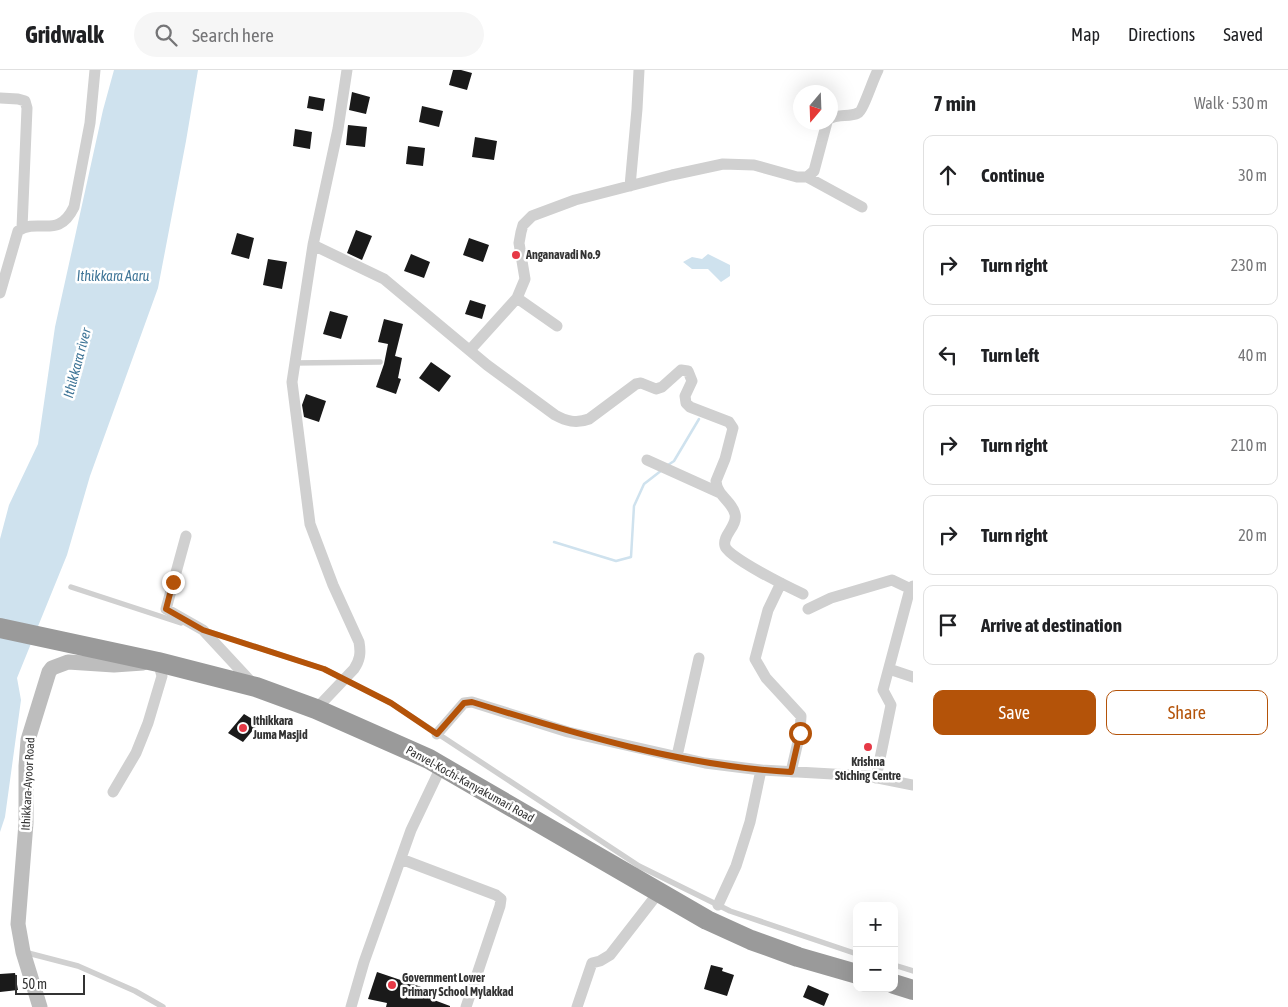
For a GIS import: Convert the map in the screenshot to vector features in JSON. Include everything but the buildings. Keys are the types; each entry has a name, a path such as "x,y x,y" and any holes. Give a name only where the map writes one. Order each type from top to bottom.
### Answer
{"highway":[{"name":"Panvel-Kochi-Kanyakumari Road","path":"0,628 158,662 256,687 316,709 402,746 441,767 706,920 751,940 798,957 853,973"},
{"path":"898,985 913,990"}],"main road":[{"name":"Ithikkara-Ayoor Road","path":"40,1007 23,952 18,924 26,823 28,740 49,672 52,668 68,662 114,666 158,662"}],"street":[{"path":"22,228 56,226 67,219 74,207 90,123 95,70"},
{"path":"316,709 358,663 360,647 310,524 292,390 294,363 313,245 338,129 347,70"},
{"path":"630,186 637,109 638,70"},
{"path":"838,116 860,112 871,82 878,70"},
{"path":"0,98 22,99 27,108 22,228 17,234 0,293"},
{"path":"807,177 814,171 825,130"},
{"path":"470,350 517,298 525,279 519,244 523,225 532,216 575,200 706,168 738,163 754,165 796,178 807,177 862,207"},
{"path":"313,245 384,279 470,350 554,415 571,422 589,419 636,384 640,383 656,389 662,387 682,370 688,371 692,381 685,396 686,403 690,407 729,422 733,428 725,459 716,481 720,493 733,508 735,515 732,528 724,545 726,549 730,554 803,594"},
{"path":"517,298 556,326"},
{"path":"648,460 720,493"},
{"path":"186,536 166,609 203,630 256,687"},
{"path":"808,608 832,598 892,580 912,589 884,690 890,705 876,778"},
{"path":"780,583 768,610 755,659 766,678 801,716 800,733 791,772"},
{"path":"677,756 699,658"},
{"path":"113,792 136,753 148,723 162,676 158,662"},
{"path":"889,669 913,676"},
{"path":"437,734 464,703 472,702 568,732 706,763 761,770 876,778 913,785"},
{"path":"350,1007 411,830 441,767"},
{"path":"718,905 736,866 750,822 761,770"},
{"path":"401,859 496,895 501,899 466,1007"},
{"path":"577,1007 592,963 610,955 659,892"}],"lane":[{"path":"294,363 380,362"},
{"path":"71,587 324,669 391,703 639,866 730,911 853,953"},
{"path":"23,952 78,966 135,991 163,1007"},
{"path":"898,966 913,971"}],"water":[{"name":"Ithikkara Aaru","path":"114,70 198,70 158,288 90,476 67,555 17,678 21,700 5,817 0,832 0,539 9,505 38,444 55,327 103,110"},
{"path":"708,254 730,265 730,276 721,282 708,269 692,269 683,262 692,257 702,259"}],"waterway":[{"path":"668,465 674,461 699,419"},
{"path":"554,542 616,561 631,557 634,506 644,484 662,470"}],"place":[{"name":"Anganavadi No.9","path":"516,255"},
{"name":"Ithikkara Juma Masjid","path":"243,728"},
{"name":"Krishna Stiching Centre","path":"868,747"},
{"name":"Government Lower Primary School Mylakkad","path":"392,985"}],"route":[{"path":"173,582 166,609 185,618 203,630 324,669 391,703 437,734 464,703 472,702 568,732 706,763 791,772 800,733"}],"water label":[{"name":"Ithikkara river","path":"77,363"}]}
